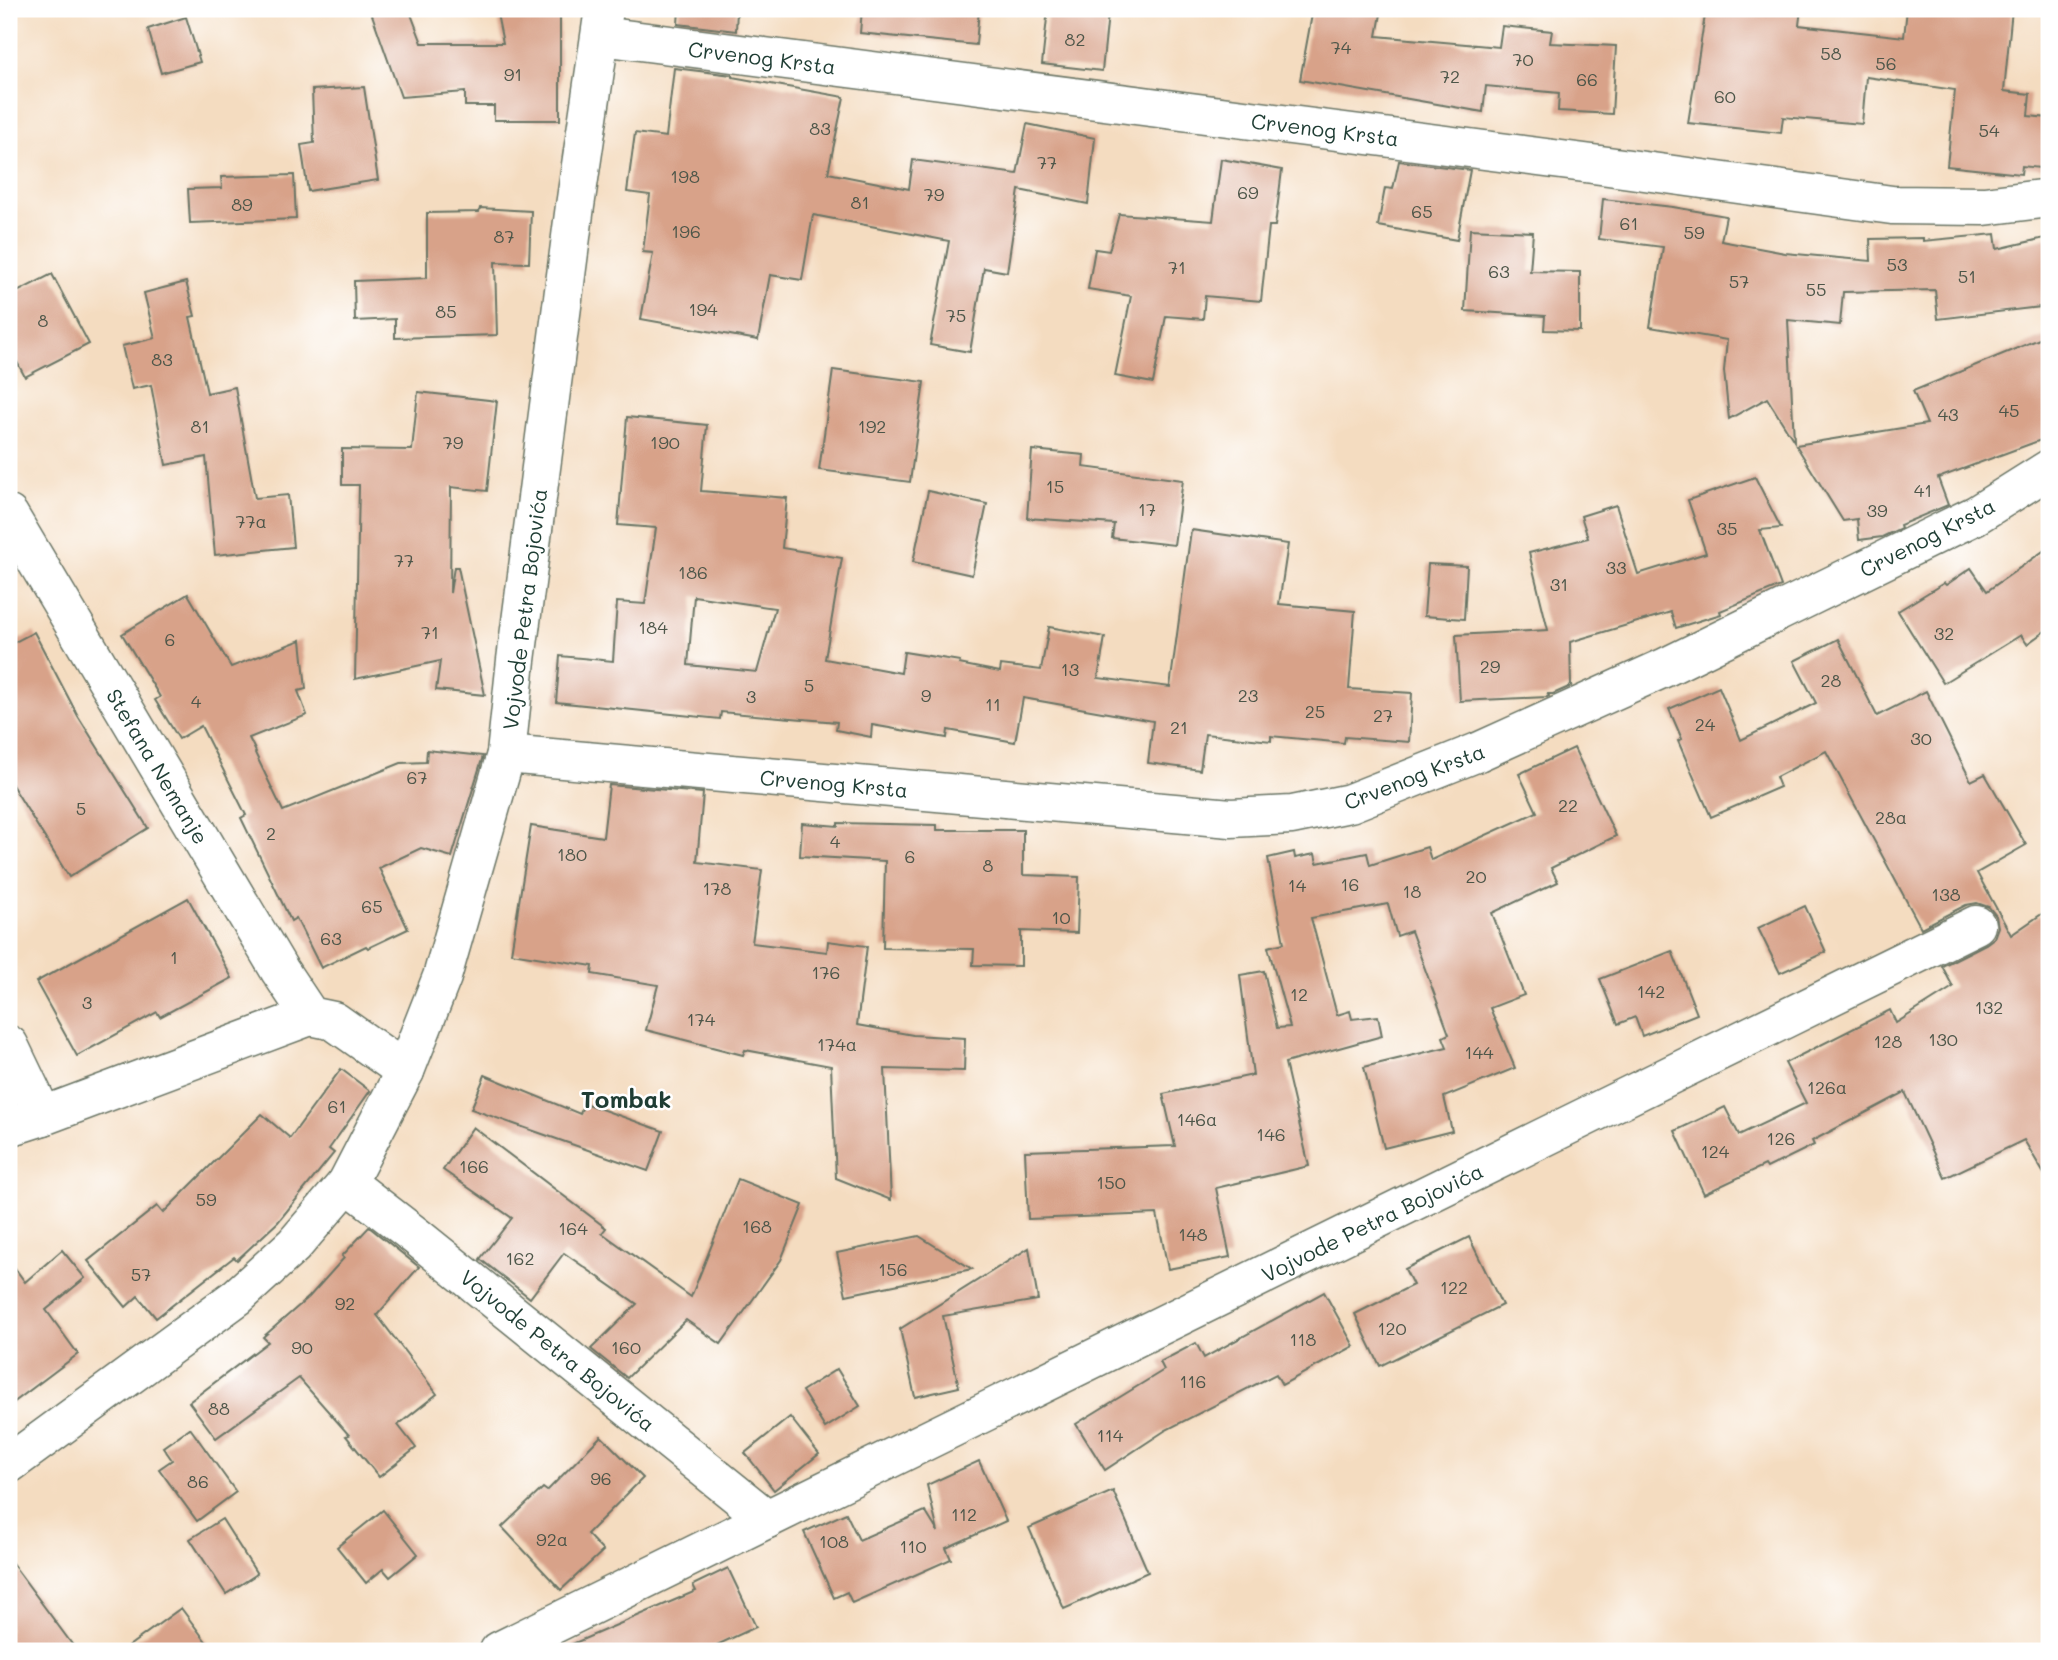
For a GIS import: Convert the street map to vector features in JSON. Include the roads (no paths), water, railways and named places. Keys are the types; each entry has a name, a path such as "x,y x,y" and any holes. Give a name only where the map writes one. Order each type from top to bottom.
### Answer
{"street":[{"name":"Crvenog Krsta","path":"602,23 1892,205 1984,206 2049,198"},
{"name":"Vojvode Petra Bojovića","path":"9,1464 237,1297 294,1245 347,1183 405,1071 442,977 506,754 575,206 602,23"},
{"name":"Crvenog Krsta","path":"506,754 1231,818 1292,815 1350,803 1478,752 1654,673 1976,515 2049,469"},
{"name":"Stefana Nemanje","path":"9,515 279,971 310,1016"},
{"name":"Vojvode Petra Bojovića","path":"499,1651 1976,925"},
{"path":"9,1045 26,1121 310,1016 334,1021 405,1071"},
{"name":"Vojvode Petra Bojovića","path":"347,1183 767,1519"}],"district":[{"name":"Tombak","path":"626,1098"}]}
